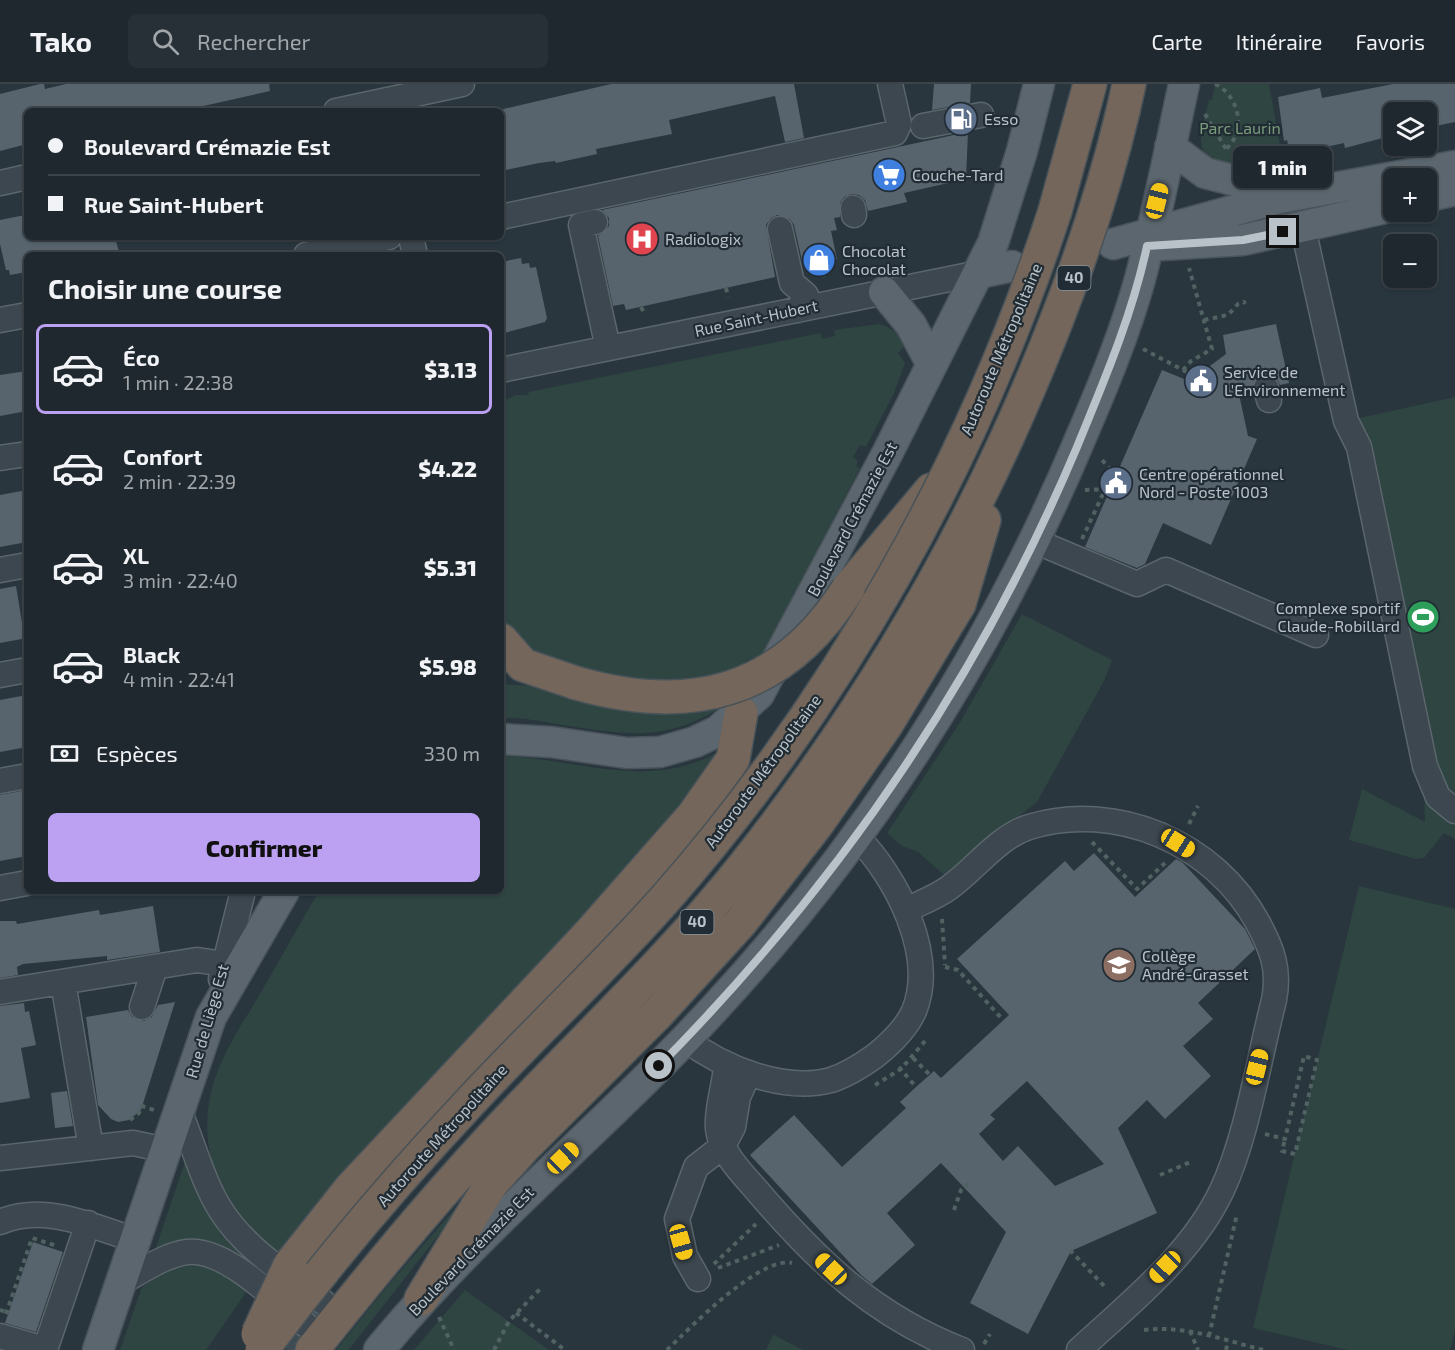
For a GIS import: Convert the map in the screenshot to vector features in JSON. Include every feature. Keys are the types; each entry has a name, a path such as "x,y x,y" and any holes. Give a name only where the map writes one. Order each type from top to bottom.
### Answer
{"highway":[{"name":"Autoroute Métropolitaine","path":"262,1350 390,1190 470,1102 658,906 750,793 813,705 912,541 950,468 993,372 1040,256 1090,84"},
{"name":"40","path":"309,1337 530,1096 652,972 744,866 837,738 897,648 964,529 1007,438 1080,262 1130,84"},
{"path":"430,1307 491,1184 532,1138 658,1013 782,872 849,780 917,678 959,604 1007,438"},
{"path":"504,647 512,667 601,690 644,698 688,697 737,686 757,677 794,654 822,626 848,589 950,468"},
{"path":"251,1350 290,1265 358,1180 608,914 693,816 733,759 741,713"}],"main road":[{"name":"Boulevard Crémazie Est","path":"504,739 551,742 627,753 660,752 707,737 741,713 759,694 979,273 997,232 1038,84"},
{"name":"Boulevard Crémazie Est","path":"379,1350 430,1307 762,956 961,678 1035,541 1112,360 1140,280 1184,84"},
{"path":"1170,147 1205,174 1260,187 1279,198"},
{"path":"1149,239 1279,198 1455,166"},
{"path":"1437,194 1455,190"},
{"path":"1149,239 1243,240 1383,209"},
{"name":"Rue Saint-Hubert","path":"979,273 1012,266"},
{"path":"884,292 911,325 932,363"},
{"path":"211,1017 282,894"},
{"name":"Rue de Liège Est","path":"166,1150 165,1110 211,1017"},
{"path":"98,1350 166,1150"}],"street":[{"path":"347,108 381,99 462,84"},
{"path":"504,216 895,133 899,124 891,84"},
{"path":"923,126 981,115"},
{"path":"0,183 24,178"},
{"path":"596,222 581,225 608,348"},
{"path":"1303,228 1346,421 1359,447 1425,766 1438,797 1455,811"},
{"path":"780,230 792,283 806,296 798,310"},
{"path":"320,252 375,240"},
{"name":"Rue Saint-Hubert","path":"504,369 979,273"},
{"path":"0,320 24,316"},
{"path":"0,459 24,455"},
{"path":"1035,541 1137,584 1166,570 1316,634"},
{"path":"0,570 24,566"},
{"path":"0,675 24,671"},
{"path":"0,781 24,777"},
{"path":"685,1040 738,1069 786,1081 829,1080 854,1070 893,1039 910,1020 920,983 916,946 906,910 891,880 870,851 858,819"},
{"path":"906,910 948,889 1003,842 1027,828 1068,819 1117,822 1151,830 1174,841 1220,873 1252,912 1274,957 1278,981 1274,1000 1240,1135 1222,1189 1210,1211 1180,1250 1129,1304 1079,1350"},
{"path":"0,888 24,884"},
{"name":"Rue de Liège Est","path":"211,1017 242,894"},
{"path":"0,992 204,959 224,964"},
{"path":"142,1007 155,967"},
{"path":"63,982 91,1148"},
{"path":"738,1069 718,1128 723,1146 738,1169 790,1229 853,1289 907,1326 972,1349"},
{"path":"165,1110 230,1223 248,1243 323,1302"},
{"path":"0,1158 133,1143 166,1150"},
{"path":"708,1271 685,1256 677,1219 696,1167 723,1146"},
{"path":"0,1222 9,1218 68,1216 135,1240"},
{"path":"2,1327 37,1347 47,1344 88,1223"},
{"path":"120,1283 187,1252 207,1254 235,1268 309,1337"}],"path":[{"path":"1215,84 1230,95 1238,120 1238,130 1233,142 1226,149"},
{"path":"1203,112 1232,157"},
{"path":"821,268 824,277"},
{"path":"1182,370 1191,361 1212,349 1189,268"},
{"path":"726,288 728,297"},
{"path":"1204,320 1228,315 1238,304 1244,302 1245,304"},
{"path":"641,307 645,314"},
{"path":"1137,345 1195,377"},
{"path":"1078,548 1115,474 1095,453"},
{"path":"1078,491 1108,489"},
{"path":"1086,836 1137,889 1171,858"},
{"path":"945,967 958,970 1003,1020"},
{"path":"1304,1056 1317,1060 1295,1154 1282,1151 1285,1139 1304,1056"},
{"path":"913,1058 930,1075"},
{"path":"901,1069 916,1087"},
{"path":"130,1122 142,1106 165,1110"},
{"path":"1259,1136 1265,1134 1285,1139"},
{"path":"1160,1175 1193,1161"},
{"path":"954,1210 961,1190 968,1184"},
{"path":"1209,1336 1240,1202"},
{"path":"708,1271 758,1222"},
{"path":"2,1327 32,1238 59,1247"},
{"path":"708,1271 789,1241"},
{"path":"1070,1250 1104,1286"},
{"path":"667,1350 708,1310 759,1271 778,1262 792,1263"},
{"path":"495,1350 516,1313 541,1288"},
{"path":"430,1307 454,1350"},
{"path":"0,1310 6,1312"},
{"path":"516,1313 565,1350"},
{"path":"1144,1330 1163,1328 1190,1331 1263,1350"},
{"path":"1190,1331 1198,1350"},
{"path":"972,1349 990,1334"},
{"path":"1226,1350 1228,1341"}],"green space":[{"name":"Parc Laurin","path":"1215,84 1269,84 1285,172 1235,167 1211,158 1204,151 1201,132"},
{"path":"879,324 892,329 905,346 898,353 905,363 894,393 866,447 860,445 853,457 858,461 856,466 860,468 761,659 755,663 752,659 745,661 747,667 695,683 616,682 537,652 517,639 504,625 504,401 516,395 529,395 528,392 821,333 822,339 835,336 834,330"},
{"name":"Complexe sportif Claude-Robillard","path":"1455,397 1455,839 1444,833 1424,858 1416,859 1349,840 1362,789 1425,822 1424,786 1346,421"},
{"path":"1022,614 1112,660 1104,681 1037,802 944,875 918,852 902,846 887,833 959,724"},
{"path":"504,684 531,686 589,700 733,699 689,724 648,733 605,731 504,718"},
{"path":"717,753 704,783 621,879 404,1107 322,1198 278,1253 256,1235 238,1214 224,1191 214,1167 208,1142 208,1115 212,1088 230,1044 317,894 504,894 504,756 610,770 663,770 690,764"},
{"path":"1359,886 1455,909 1455,1330 1450,1350 1348,1350 1253,1328"},
{"path":"499,1158 351,1347 348,1350 336,1350 390,1283"},
{"path":"185,1162 190,1162 264,1270 261,1274 232,1253 211,1245 188,1246 154,1253"},
{"path":"194,1263 222,1271 247,1291 206,1350 120,1350 142,1287 173,1267"},
{"path":"465,1290 549,1350 414,1350"},
{"path":"774,1335 803,1350 766,1350"}],"building":[{"path":"40,84 44,84 45,89 66,84 269,84 270,91 194,108 24,108 24,145 0,151 0,94"},
{"path":"611,84 794,84 804,138 785,142 775,96 669,120 672,134 596,149 597,154 556,163 555,161 539,163 504,170 504,109"},
{"path":"934,84 971,84 970,103 932,110"},
{"path":"1393,84 1455,84 1455,122 1437,126 1437,102 1383,102 1383,138 1345,148 1344,143 1290,155 1287,140 1284,141 1278,97 1320,88 1322,98"},
{"path":"968,132 966,179 904,193 907,202 868,211 865,200 859,195 852,194 844,197 840,203 840,217 834,218 837,230 831,231 837,259 830,266 812,270 811,263 803,265 794,225 790,219 777,215 771,218 766,225 775,277 626,310 624,304 613,306 598,236 609,226 609,218 602,210"},
{"path":"24,215 24,240 116,240 119,252 24,252 24,273 10,275 9,270 6,270 0,244 0,220"},
{"path":"521,258 522,264 529,263 530,268 536,267 547,318 545,322 504,333 504,261"},
{"path":"1276,324 1289,383 1280,385 1276,378 1263,374 1256,378 1252,391 1239,394 1248,436 1257,439 1211,545 1163,523 1145,564 1137,568 1085,547 1108,494 1110,481 1118,471 1162,370 1189,381 1201,370 1202,372 1226,354 1223,335"},
{"path":"24,371 24,412 0,416 0,375"},
{"path":"24,491 24,543 0,547 0,495"},
{"path":"16,586 24,635 22,639 0,643 0,589"},
{"path":"24,696 24,748 0,752 0,700"},
{"path":"24,791 24,857 0,861 0,795"},
{"path":"1094,853 1135,897 1176,859 1182,862 1245,929 1255,949 1198,1003 1213,1019 1183,1046 1211,1076 1165,1119 1147,1100 1118,1128 1157,1213 1071,1251 1028,1334 970,1303 1006,1232 941,1163 887,1213 915,1245 872,1284 861,1275 750,1155 794,1115 842,1167 906,1108 900,1102 916,1087 934,1071 941,1078 1009,1015 957,959 1065,861 1074,871","holes":["1027,1081 1104,1164 1055,1186 1018,1146 1003,1161 979,1134 995,1119 990,1115"]},
{"path":"153,906 160,952 107,960 107,956 23,964 17,967 18,975 0,978 0,921 16,921 17,924 99,910 100,915"},
{"path":"175,1002 141,1110 129,1120 118,1122 111,1119 98,1105 86,1017 128,1010 132,1017 144,1021 152,1017 158,1005"},
{"path":"24,1003 25,1012 29,1011 36,1045 21,1048 30,1098 0,1103 0,1006"},
{"path":"67,1091 73,1126 55,1128 51,1093"},
{"path":"33,1242 63,1252 36,1332 5,1323"}],"tunnel":[{"path":"287,1350 323,1302"}],"place":[{"name":"Esso","path":"961,119"},
{"name":"Couche-Tard","path":"889,175"},
{"name":"Radiologix","path":"642,239"},
{"name":"Chocolat Chocolat","path":"819,260"},
{"name":"Service de L'Environnement","path":"1201,381"},
{"name":"Centre opérationnel Nord - Poste 1003","path":"1116,483"},
{"name":"Complexe sportif Claude-Robillard","path":"1423,617"},
{"name":"Collège André-Grasset","path":"1119,965"}],"route":[{"path":"659,1066 762,956 840,860 897,780 961,678 991,627 1056,495 1116,351 1140,280 1147,246 1243,240 1283,232"}]}
